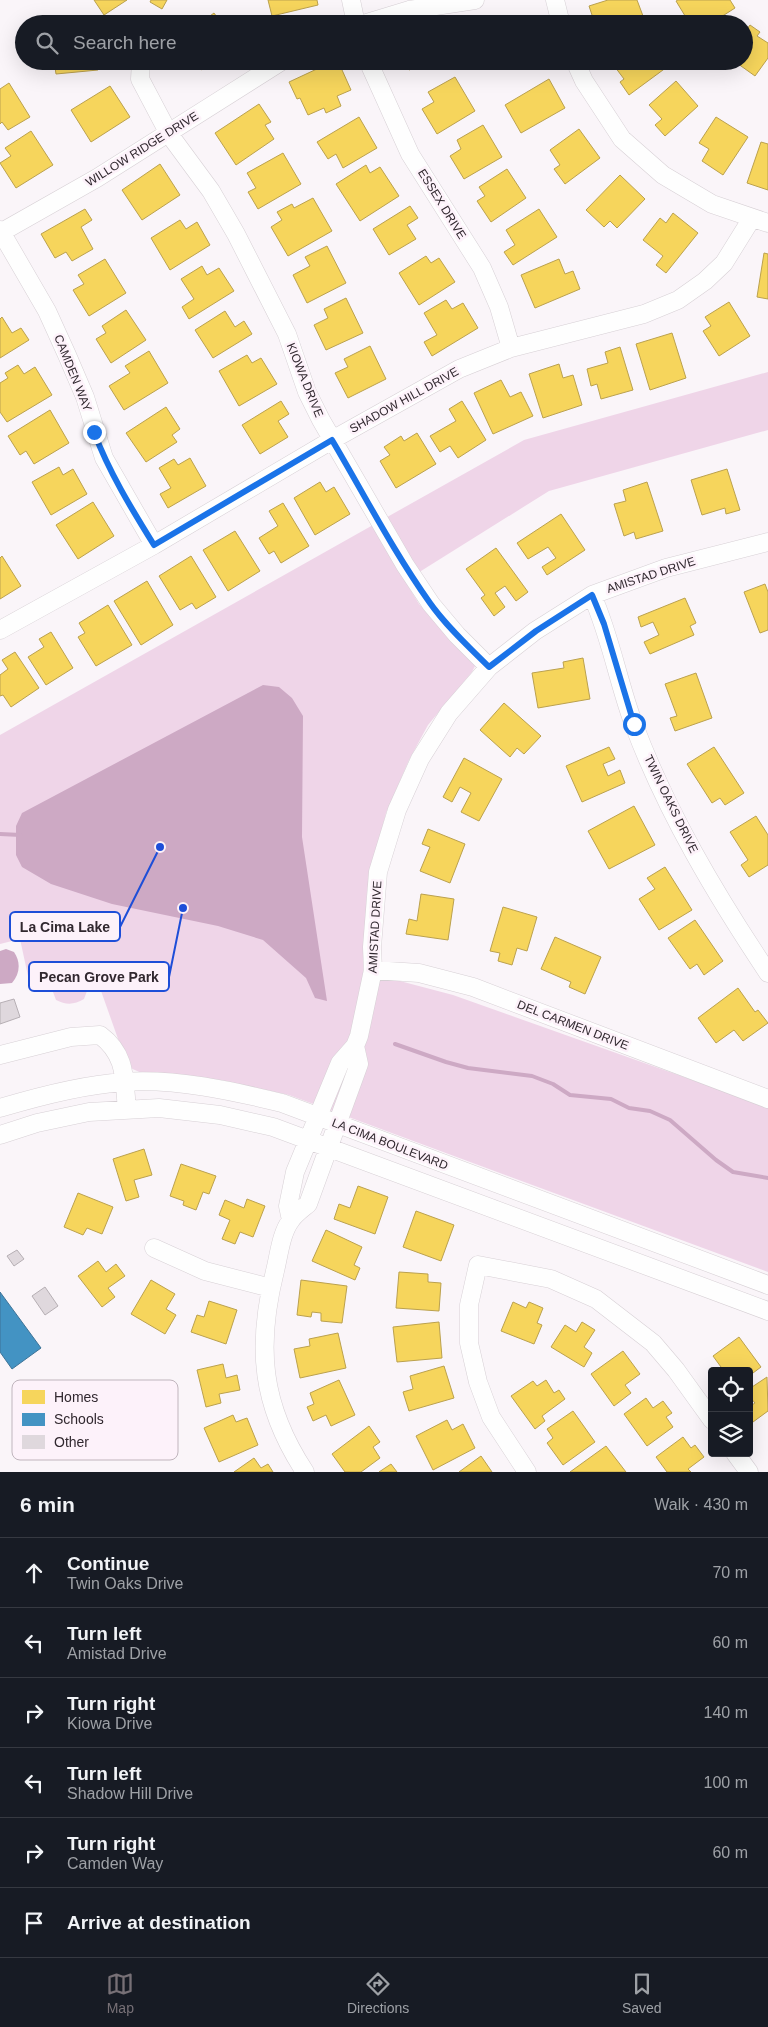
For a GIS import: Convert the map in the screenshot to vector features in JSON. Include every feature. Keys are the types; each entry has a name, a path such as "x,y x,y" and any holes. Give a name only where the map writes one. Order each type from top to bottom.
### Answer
{"street":[{"path":"351,0 354,15"},
{"path":"393,15 409,10 475,0"},
{"path":"555,0 559,15"},
{"name":"KIOWA DRIVE","path":"140,70 140,79 169,134 211,191 236,234 287,334 307,392 332,440 405,565 431,604 457,635 489,667"},
{"name":"WILLOW RIDGE DRIVE","path":"0,232 169,134 268,70"},
{"name":"ESSEX DRIVE","path":"372,70 410,154 482,268 499,307 511,348"},
{"path":"579,70 584,82 622,139 663,175 712,204 760,220"},
{"name":"SHADOW HILL DRIVE","path":"0,630 154,545 332,440 459,369 511,348 644,314 678,300 705,281 724,263 760,220"},
{"name":"CAMDEN WAY","path":"0,232 47,311 85,397 104,458 154,545"},
{"name":"AMISTAD DRIVE","path":"291,1220 288,1206 293,1181 340,1063 355,1046 371,986 378,872 396,810 420,759 449,713 489,667 536,631 592,595 666,568 768,542"},
{"name":"TWIN OAKS DRIVE","path":"592,595 604,624 634,724 653,771 686,838 745,939 768,973"},
{"name":"DEL CARMEN DRIVE","path":"373,970 418,973 472,987 768,1100"},
{"path":"0,1055 71,1037 100,1035 110,1043 120,1057 127,1110"},
{"name":"AMISTAD DRIVE","path":"305,1472 288,1447 275,1413 264,1368 264,1340 271,1288 283,1240 291,1220 308,1204 359,1064 355,1046"},
{"name":"LA CIMA BOULEVARD","path":"0,1108 33,1098 124,1082 176,1084 232,1091 282,1103 318,1116 768,1285"},
{"name":"LA CIMA BOULEVARD","path":"1,1133 90,1112 159,1108 220,1114 272,1127 768,1311"},
{"path":"154,1248 205,1272 271,1288"},
{"path":"527,1472 491,1417 478,1382 469,1343 469,1305 478,1265 551,1279 596,1299 653,1343 676,1370 708,1414"},
{"path":"738,1457 749,1472"}],"shaded area":[{"path":"768,372 768,430 549,491 405,581 419,604 476,664 472,672 428,725 409,760 386,813 367,890 363,977 396,980 453,995 768,1107 768,1272 289,1095 221,1080 144,1074 128,1067 95,974 28,976 20,939 0,944 0,735 524,440"},
{"path":"263,685 279,687 292,698 303,716 302,837 327,1001 315,998 306,978 263,940 218,926 112,904 51,884 22,867 16,855 16,826 22,813"},
{"path":"6,949 14,952 19,964 18,972 12,983 0,984 0,951"},
{"path":"64,981 68,985 76,982 84,985 87,991 84,999 70,1004 56,1000 53,992 56,983"}],"building: Homes":[{"path":"94,0 127,0 104,15"},
{"path":"151,0 167,0 162,9 150,2"},
{"path":"268,0 317,0 318,5 272,15"},
{"path":"608,0 637,0 643,15 592,15 589,6"},
{"path":"730,0 735,8 724,15 685,15 676,1"},
{"path":"753,27 760,32 757,36 768,43 768,58 755,76 747,70 753,70"},
{"path":"55,70 98,70 56,74"},
{"path":"315,70 342,70 351,90 337,96 341,106 326,113 324,108 308,115 300,98 297,99 289,82"},
{"path":"617,70 663,70 629,95 620,82 624,79"},
{"path":"455,77 475,111 437,134 422,109 434,102 428,92"},
{"path":"549,79 565,108 521,133 505,105"},
{"path":"676,81 698,106 665,136 655,125 662,119 649,105"},
{"path":"9,83 30,117 8,130 2,122 0,124 0,89"},
{"path":"110,86 130,117 91,142 71,110"},
{"path":"259,104 271,122 265,125 274,139 236,165 215,133"},
{"path":"359,117 377,148 343,168 336,154 328,159 317,142"},
{"path":"716,117 748,137 723,175 702,161 709,149 699,143"},
{"path":"483,125 502,157 464,179 450,156 461,149 457,140"},
{"path":"579,129 600,158 565,184 554,169 560,165 550,150"},
{"path":"31,131 53,165 16,188 0,163 11,156 5,148"},
{"path":"761,142 768,144 768,190 747,183"},
{"path":"283,153 301,184 258,209 248,192 256,188 247,173"},
{"path":"160,164 180,195 142,220 122,190"},
{"path":"366,165 370,173 380,167 399,196 360,221 336,184"},
{"path":"507,169 526,198 491,222 477,201 485,196 479,187"},
{"path":"620,175 645,199 617,228 610,221 604,227 586,210"},
{"path":"313,198 332,231 288,256 271,227 282,220 277,212 292,204 294,208"},
{"path":"410,206 418,218 407,225 416,239 389,255 373,229"},
{"path":"85,209 92,220 81,227 93,249 72,261 66,252 55,258 41,234"},
{"path":"539,209 557,237 513,265 504,252 515,245 506,230"},
{"path":"673,213 698,233 666,273 656,265 663,256 643,240 660,218 666,223"},
{"path":"180,220 186,229 197,222 210,245 170,270 151,238"},
{"path":"327,246 346,283 307,303 293,275 310,266 305,257"},
{"path":"764,253 768,254 768,299 757,297"},
{"path":"426,256 431,263 439,258 455,282 419,305 399,273"},
{"path":"105,259 126,293 89,316 73,290 84,284 78,275"},
{"path":"559,259 565,274 573,271 580,289 535,308 521,275"},
{"path":"202,266 207,275 219,268 234,291 189,319 182,307 194,299 181,279"},
{"path":"346,298 363,333 326,350 314,325 328,318 324,309"},
{"path":"446,300 452,309 463,303 478,328 432,356 424,342 437,335 424,313"},
{"path":"729,302 750,336 719,356 703,331 711,326 705,317"},
{"path":"126,310 146,340 111,363 96,339 106,333 102,326"},
{"path":"225,311 235,327 244,321 252,334 213,358 195,330"},
{"path":"2,317 12,333 21,328 29,340 0,358 0,319"},
{"path":"672,333 686,378 650,390 636,344"},
{"path":"370,346 386,379 348,398 335,373 348,367 344,359"},
{"path":"620,347 633,390 601,399 597,384 591,386 587,369 608,363 605,352"},
{"path":"149,351 168,383 124,410 109,386 130,373 125,366"},
{"path":"247,355 252,363 261,358 277,384 239,406 219,371"},
{"path":"559,364 563,378 573,375 582,405 543,418 529,374"},
{"path":"18,365 24,374 35,367 52,395 7,422 0,412 0,383 8,378 5,373"},
{"path":"501,380 510,397 521,392 533,416 493,434 474,393"},
{"path":"281,401 289,414 278,421 288,437 260,454 242,425"},
{"path":"462,401 486,440 458,458 450,446 440,452 430,436 456,421 449,409"},
{"path":"166,407 180,429 172,435 177,442 146,462 126,433"},
{"path":"50,410 69,443 34,464 26,451 20,455 8,436"},
{"path":"417,433 436,464 396,488 380,461 390,455 384,447 401,436 404,441"},
{"path":"190,458 206,486 168,508 160,494 171,488 159,468 174,459 178,465"},
{"path":"59,467 63,475 73,469 87,494 51,515 32,482"},
{"path":"727,469 740,510 726,514 725,508 702,515 691,480"},
{"path":"320,482 326,492 334,487 350,514 315,535 294,498"},
{"path":"647,482 663,531 636,539 634,532 624,536 614,504 626,501 623,490"},
{"path":"93,502 114,536 78,559 56,525"},
{"path":"283,503 309,546 281,563 274,551 269,554 259,538 278,526 269,511"},
{"path":"561,514 585,550 547,575 542,567 556,558 548,547 528,559 517,543"},
{"path":"235,531 260,571 228,591 203,550"},
{"path":"496,548 528,592 516,601 505,586 495,593 505,607 494,616 481,598 485,595 466,569"},
{"path":"2,556 21,586 0,599 0,558"},
{"path":"191,556 216,597 196,609 192,603 180,610 159,576"},
{"path":"147,581 173,625 141,645 114,601"},
{"path":"765,584 768,592 768,630 760,633 744,592"},
{"path":"685,598 696,623 690,626 694,635 650,654 644,642 659,635 653,622 641,627 638,617"},
{"path":"108,605 132,645 96,666 78,637 85,633 79,623"},
{"path":"51,632 73,668 46,685 28,657 44,647 39,639"},
{"path":"15,652 39,688 11,707 3,695 0,696 0,675 8,669 2,660"},
{"path":"583,658 590,699 538,708 532,673 564,668 563,662"},
{"path":"696,673 712,718 675,731 670,718 677,716 665,684"},
{"path":"504,703 541,736 524,754 517,748 510,757 480,730"},
{"path":"609,747 615,759 603,764 608,776 620,770 625,783 582,802 566,766"},
{"path":"714,747 744,793 725,805 720,798 712,803 687,764"},
{"path":"464,758 502,779 479,821 461,812 471,793 460,787 452,802 443,797"},
{"path":"634,806 655,845 609,869 588,831"},
{"path":"756,816 768,835 768,865 749,877 741,865 748,860 730,832"},
{"path":"428,829 465,844 450,883 420,871 430,847 422,844"},
{"path":"665,867 692,910 659,930 639,899 655,889 647,878"},
{"path":"421,894 454,899 448,940 406,934 409,919 417,921"},
{"path":"503,907 537,917 527,951 517,948 512,965 498,961 500,953 490,951"},
{"path":"695,920 723,961 704,975 697,964 690,969 668,938"},
{"path":"555,937 601,957 585,994 569,987 571,982 541,969"},
{"path":"738,988 755,1012 758,1010 768,1023 743,1041 734,1030 716,1043 698,1018"},
{"path":"144,1149 152,1175 134,1180 139,1197 126,1201 113,1159"},
{"path":"181,1164 216,1176 209,1194 203,1192 196,1210 183,1205 184,1201 170,1196"},
{"path":"358,1186 388,1197 375,1234 334,1219 339,1204 350,1208"},
{"path":"78,1193 113,1207 102,1234 87,1228 83,1235 64,1227"},
{"path":"247,1199 265,1206 253,1237 240,1232 235,1244 222,1239 230,1220 219,1215 225,1200 244,1208"},
{"path":"416,1211 454,1225 441,1261 403,1247"},
{"path":"326,1230 362,1247 354,1265 360,1268 355,1280 312,1261"},
{"path":"98,1261 106,1272 116,1264 125,1276 108,1288 115,1297 102,1307 78,1276"},
{"path":"399,1272 428,1274 428,1282 441,1283 439,1311 396,1308"},
{"path":"151,1280 175,1294 166,1309 176,1315 165,1334 131,1314"},
{"path":"301,1280 347,1286 342,1323 321,1321 321,1313 312,1312 311,1317 297,1315"},
{"path":"209,1301 237,1310 226,1344 191,1332 197,1315 204,1317"},
{"path":"513,1302 526,1308 529,1302 543,1308 537,1323 542,1325 534,1344 501,1331"},
{"path":"439,1322 442,1358 397,1362 393,1327"},
{"path":"582,1322 595,1330 584,1347 592,1353 584,1367 551,1347 565,1325 576,1332"},
{"path":"338,1333 346,1368 300,1378 294,1349 310,1346 309,1339"},
{"path":"739,1337 761,1367 753,1373 753,1367 721,1367 713,1356"},
{"path":"623,1351 640,1374 625,1385 631,1393 614,1406 591,1374"},
{"path":"223,1364 226,1378 237,1375 240,1390 219,1394 221,1403 206,1407 197,1370"},
{"path":"444,1366 454,1398 409,1411 403,1392 413,1389 410,1376"},
{"path":"767,1377 768,1411 753,1422 753,1404 755,1403 753,1401 753,1386"},
{"path":"339,1380 355,1415 331,1426 326,1415 313,1421 307,1407 314,1404 310,1393"},
{"path":"546,1380 554,1393 559,1390 565,1399 542,1416 545,1421 535,1429 511,1396 533,1381 537,1386"},
{"path":"646,1398 653,1408 663,1401 672,1413 666,1417 673,1427 647,1446 624,1414"},
{"path":"573,1411 595,1442 563,1465 547,1443 553,1438 547,1429"},
{"path":"233,1415 236,1422 247,1418 258,1445 219,1462 204,1428"},
{"path":"447,1420 452,1430 463,1424 475,1448 433,1470 416,1436"},
{"path":"369,1426 380,1442 373,1447 380,1458 361,1472 345,1472 332,1454"},
{"path":"683,1437 691,1448 695,1445 704,1457 688,1469 691,1472 667,1472 656,1457"},
{"path":"606,1446 626,1472 570,1472"},
{"path":"481,1456 492,1472 459,1472"},
{"path":"254,1458 261,1468 268,1464 273,1472 234,1472"},
{"path":"391,1464 397,1472 379,1472"}],"building: Schools":[{"path":"0,1292 41,1348 12,1369 0,1352"}],"building: Other":[{"path":"14,999 20,1017 0,1024 0,1003"},
{"path":"17,1250 24,1259 14,1266 7,1256"},
{"path":"45,1287 58,1306 45,1315 32,1296"}],"waterway":[{"path":"0,834 21,835"},
{"path":"395,1044 468,1068 532,1076 553,1084 570,1095 611,1099 629,1108 650,1111 670,1120 716,1160 733,1172 768,1178"}],"place":[{"name":"La Cima Lake","path":"160,847"},
{"name":"Pecan Grove Park","path":"183,908"}],"route":[{"path":"94,432 104,458 119,487 154,545 332,440 405,565 431,604 457,635 489,667 536,631 575,604 592,595 604,624 634,724"}]}
